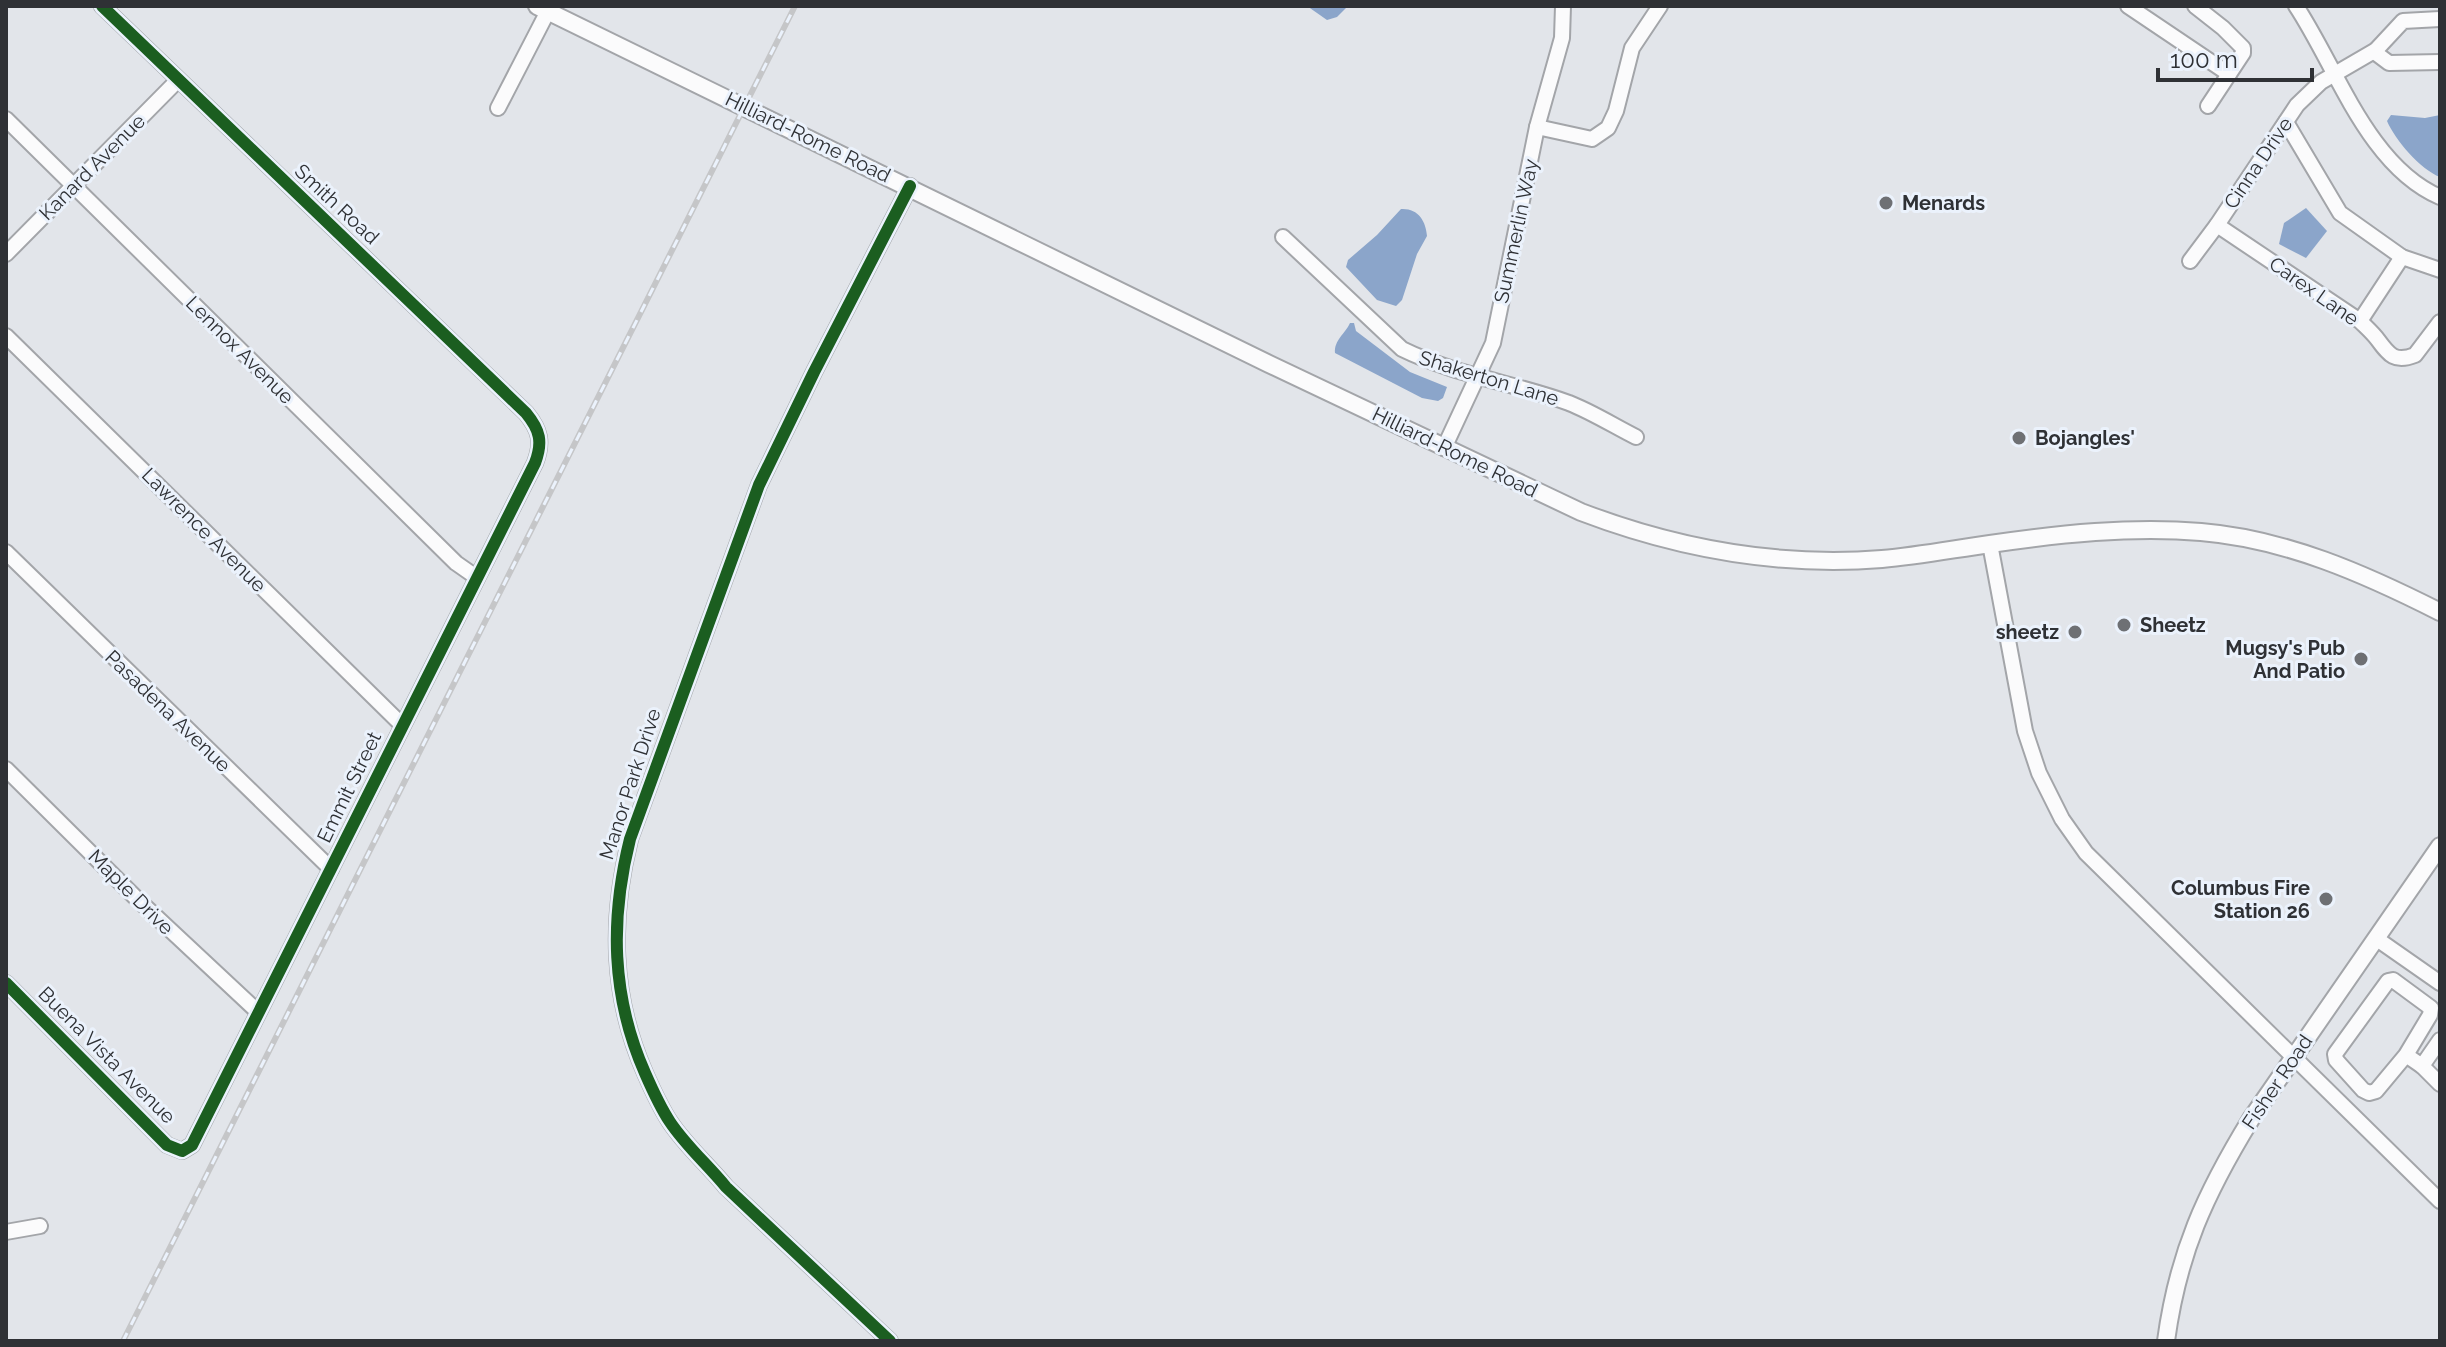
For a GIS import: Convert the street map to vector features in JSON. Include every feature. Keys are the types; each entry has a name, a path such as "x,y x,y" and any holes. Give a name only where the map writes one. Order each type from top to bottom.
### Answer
{"main road":[{"name":"Hilliard-Rome Road","path":"542,9 910,186 1269,364 1581,512 1619,527 1723,553 1797,560 1868,560 2112,531 2199,532 2234,536 2323,559 2440,612"},
{"name":"Fisher Road","path":"2166,1341 2178,1276 2206,1197 2251,1119 2440,846"}],"street":[{"name":"Smith Road","path":"102,6 515,402 534,423 539,434"},
{"name":"Summerlin Way","path":"1444,448 1493,343 1537,127 1562,38 1563,6"},
{"path":"1537,127 1592,139 1608,128 1616,111 1632,48 1660,6"},
{"path":"2128,6 2229,74"},
{"path":"2195,6 2241,44 2243,53 2208,106"},
{"path":"2296,6 2334,74 2384,152 2410,180 2440,197"},
{"path":"498,108 542,9"},
{"name":"Cinna Drive","path":"2190,261 2309,91 2376,50 2403,21 2440,19"},
{"path":"2376,50 2389,63 2440,62"},
{"name":"Kanard Avenue","path":"6,254 178,80"},
{"name":"Lennox Avenue","path":"6,119 456,563 476,577"},
{"path":"2286,122 2340,213 2402,257 2440,270"},
{"name":"Manor Park Drive","path":"890,1341 726,1187 669,1122 634,1049 624,1017 615,957 616,912 630,839 754,499 814,372 910,186"},
{"name":"Carex Lane","path":"2217,225 2360,321 2377,337 2387,354 2396,358 2415,355 2440,322"},
{"name":"Shakerton Lane","path":"1283,237 1402,349 1421,359 1478,378 1509,384 1571,404 1636,437"},
{"path":"2360,321 2402,257"},
{"name":"Lawrence Avenue","path":"6,336 401,724"},
{"name":"Emmit Street","path":"182,1151 196,1139 401,724 535,463 540,449 539,434"},
{"path":"1990,544 2025,731 2039,773 2062,819 2086,853 2440,1201"},
{"name":"Pasadena Avenue","path":"6,552 331,869"},
{"name":"Maple Drive","path":"6,769 135,897 258,1012"},
{"path":"2377,939 2440,983"},
{"path":"2393,980 2431,1008 2430,1015 2406,1055 2376,1091 2369,1093 2336,1060 2335,1054 2388,981 2393,980"},
{"name":"Buena Vista Avenue","path":"6,983 167,1145 182,1151"},
{"path":"2422,1066 2440,1040"},
{"path":"2406,1055 2440,1084"},
{"path":"6,1232 40,1226"}],"water":[{"path":"1307,6 1348,6 1337,17 1327,20"},
{"path":"2391,115 2425,118 2440,115 2440,177 2425,168 2402,145 2387,121"},
{"path":"2306,208 2327,231 2306,258 2279,244 2284,223"},
{"path":"1401,209 1420,216 1427,236 1417,254 1402,300 1396,306 1377,300 1346,267 1348,260"},
{"path":"1350,323 1354,323 1356,331 1410,372 1447,387 1443,398 1438,401 1422,398 1335,353 1338,341"}],"railway":[{"path":"123,1341 795,6"}],"cycle path":[{"path":"6,983 167,1145 182,1151 192,1145 535,463 539,449 537,431 526,413 102,6"},
{"path":"890,1341 726,1187 670,1122 645,1073 626,1015 620,986 617,928 630,839 759,485 910,186"}],"place":[{"name":"Menards","path":"1886,203"},
{"name":"Bojangles'","path":"2019,438"},
{"name":"Sheetz","path":"2124,625"},
{"name":"sheetz","path":"2075,632"},
{"name":"Mugsy's Pub And Patio","path":"2361,659"},
{"name":"Columbus Fire Station 26","path":"2326,899"}]}
